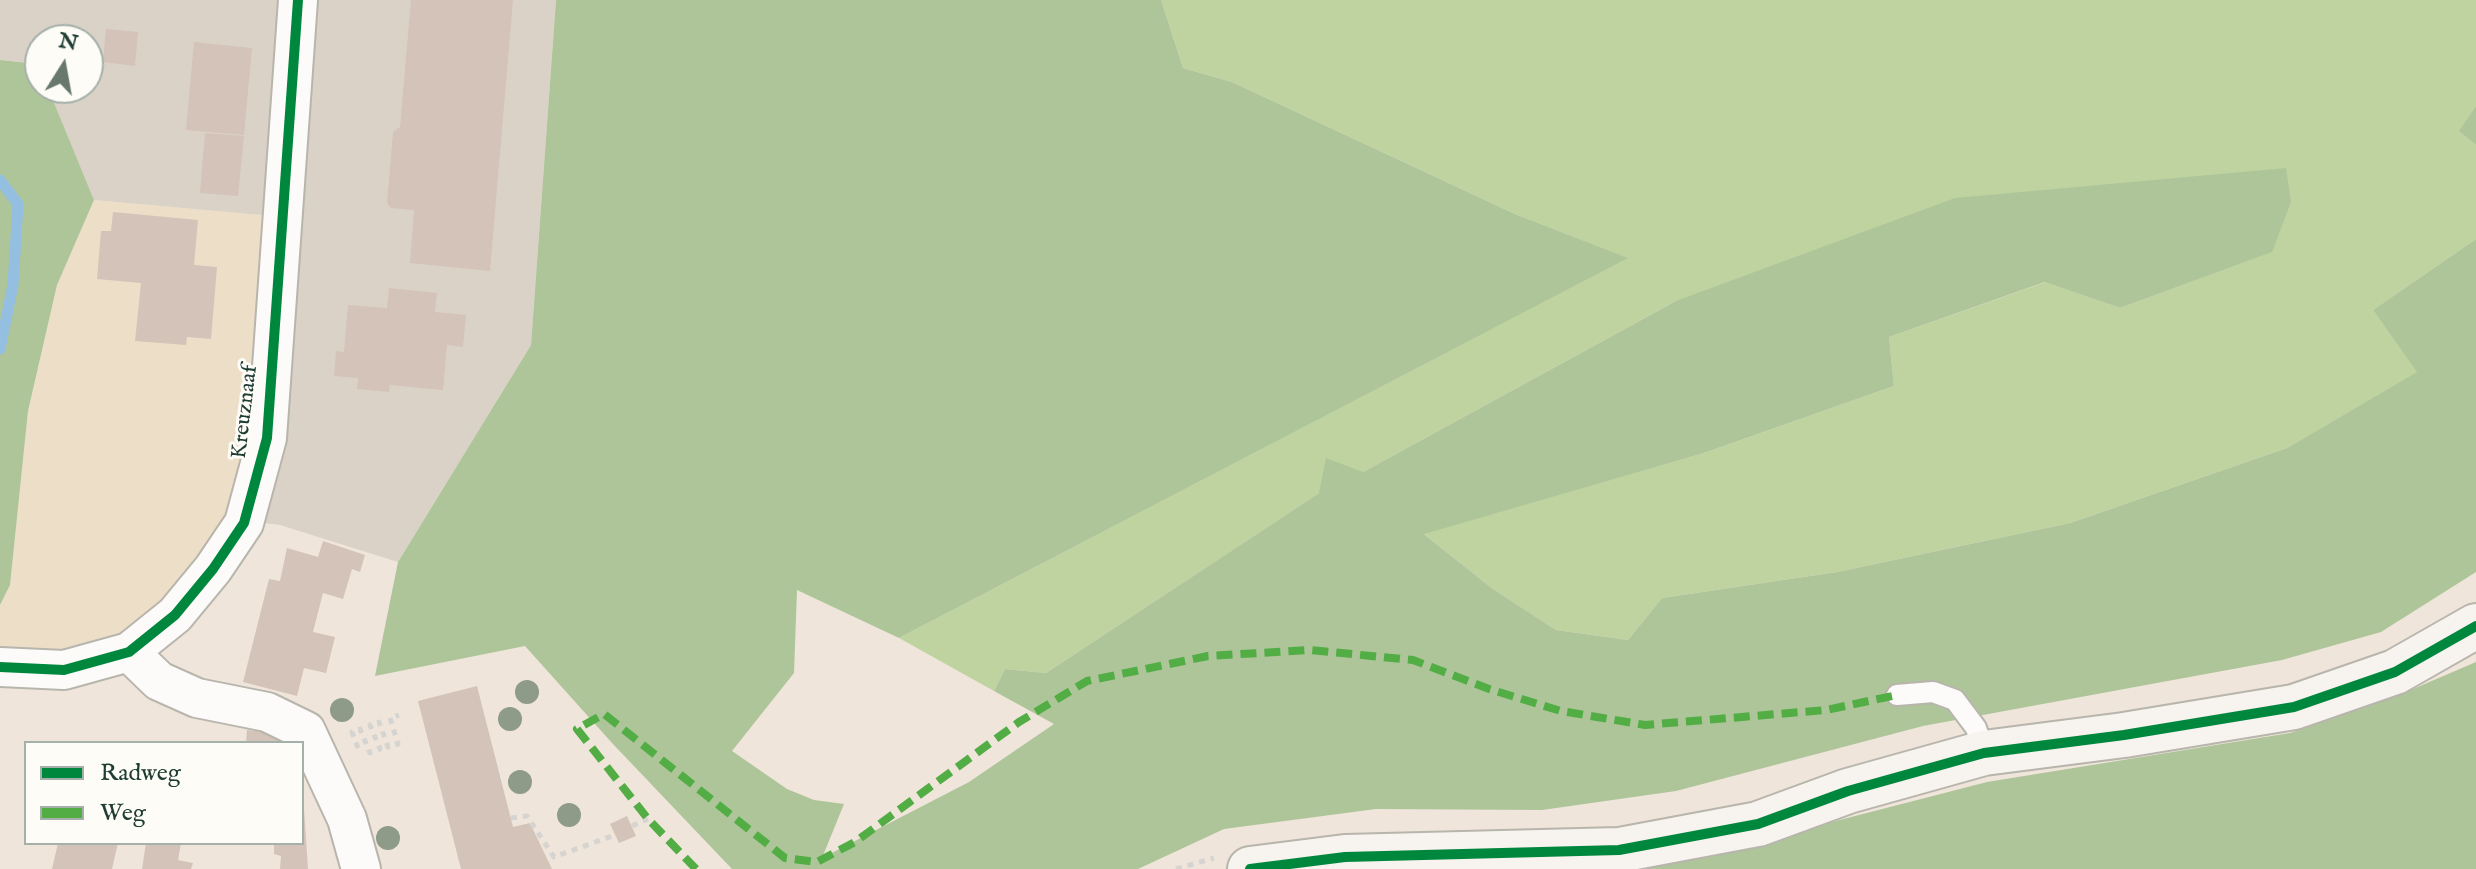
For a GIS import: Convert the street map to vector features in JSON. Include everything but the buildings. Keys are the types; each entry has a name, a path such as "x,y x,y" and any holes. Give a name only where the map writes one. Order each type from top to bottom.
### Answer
{"street":[{"name":"Kreuznaaf","path":"0,667 64,670 129,652 175,615 213,569 244,523 267,438 298,0"},
{"path":"279,268 312,224"},
{"path":"1234,863 1619,850 1758,824 1848,791 1984,753 2124,735 2294,707 2395,672 2476,626"},
{"path":"129,652 159,681 197,698 267,712 306,731 347,819 361,869"}],"lane":[{"path":"1897,695 1933,692 1955,700 1976,728 1984,753"}],"path":[{"path":"361,756 352,732 360,729 370,753 380,749 370,725 379,722 388,747 398,744 390,718 399,715"},
{"path":"511,818 527,816 554,857 615,835"},
{"path":"632,826 648,819"},
{"path":"1176,869 1234,863"}],"shaded area":[{"path":"0,0 556,0 531,345 398,562 280,525 264,523 284,217 94,200 55,104 104,104 104,24 24,24 24,63 0,60"},
{"path":"94,200 284,217 242,522 128,651 0,656 0,605 10,585 28,411 57,285"}],"green space":[{"path":"556,0 1161,0 1183,68 1232,82 1515,214 1628,258 899,638 797,590 794,673 732,751 787,789 814,800 844,804 822,858 969,782 1054,724 994,691 1005,669 1046,673 1319,493 1326,458 1363,472 1676,301 1955,198 2286,168 2291,202 2272,252 2120,308 2045,282 1889,337 1894,386 1704,453 1424,534 1493,589 1556,630 1628,640 1662,598 1837,572 2070,523 2287,448 2417,372 2373,310 2476,239 2476,572 2381,632 2282,660 1923,726 1676,791 1542,810 1376,809 1224,829 1138,869 732,869 525,646 375,676 398,562 531,345"},
{"path":"1161,0 2476,0 2476,106 2460,131 2476,145 2476,239 2373,310 2418,372 2287,448 2070,523 1837,572 1662,598 1628,640 1556,630 1493,589 1423,533 1704,453 1894,386 1889,337 2046,282 2120,308 2271,252 1676,301 1319,493 1046,673 1005,669 994,691 899,638 1627,258 1515,214 1232,82 1183,68"},
{"path":"0,60 24,63 24,104 55,104 94,200 57,285 28,411 10,585 0,605"},
{"path":"2476,106 2476,145 2459,131"},
{"path":"2476,662 2476,869 1618,869 1762,840 1987,782 2290,733 2406,692"}],"waterway":[{"path":"0,180 18,204 13,285 0,349"}],"marked path":[{"path":"696,869 648,819 577,729 604,714 785,858 817,862 855,842 1019,722 1087,681 1208,656 1310,650 1413,660 1489,689 1561,711 1645,725 1826,710 1897,695"}],"cycle path":[{"path":"0,667 64,670 129,652 175,615 213,569 244,523 267,438 298,0"},
{"path":"1250,869 1345,857 1619,850 1758,824 1848,791 1984,753 2124,735 2294,707 2395,672 2476,626"}]}
